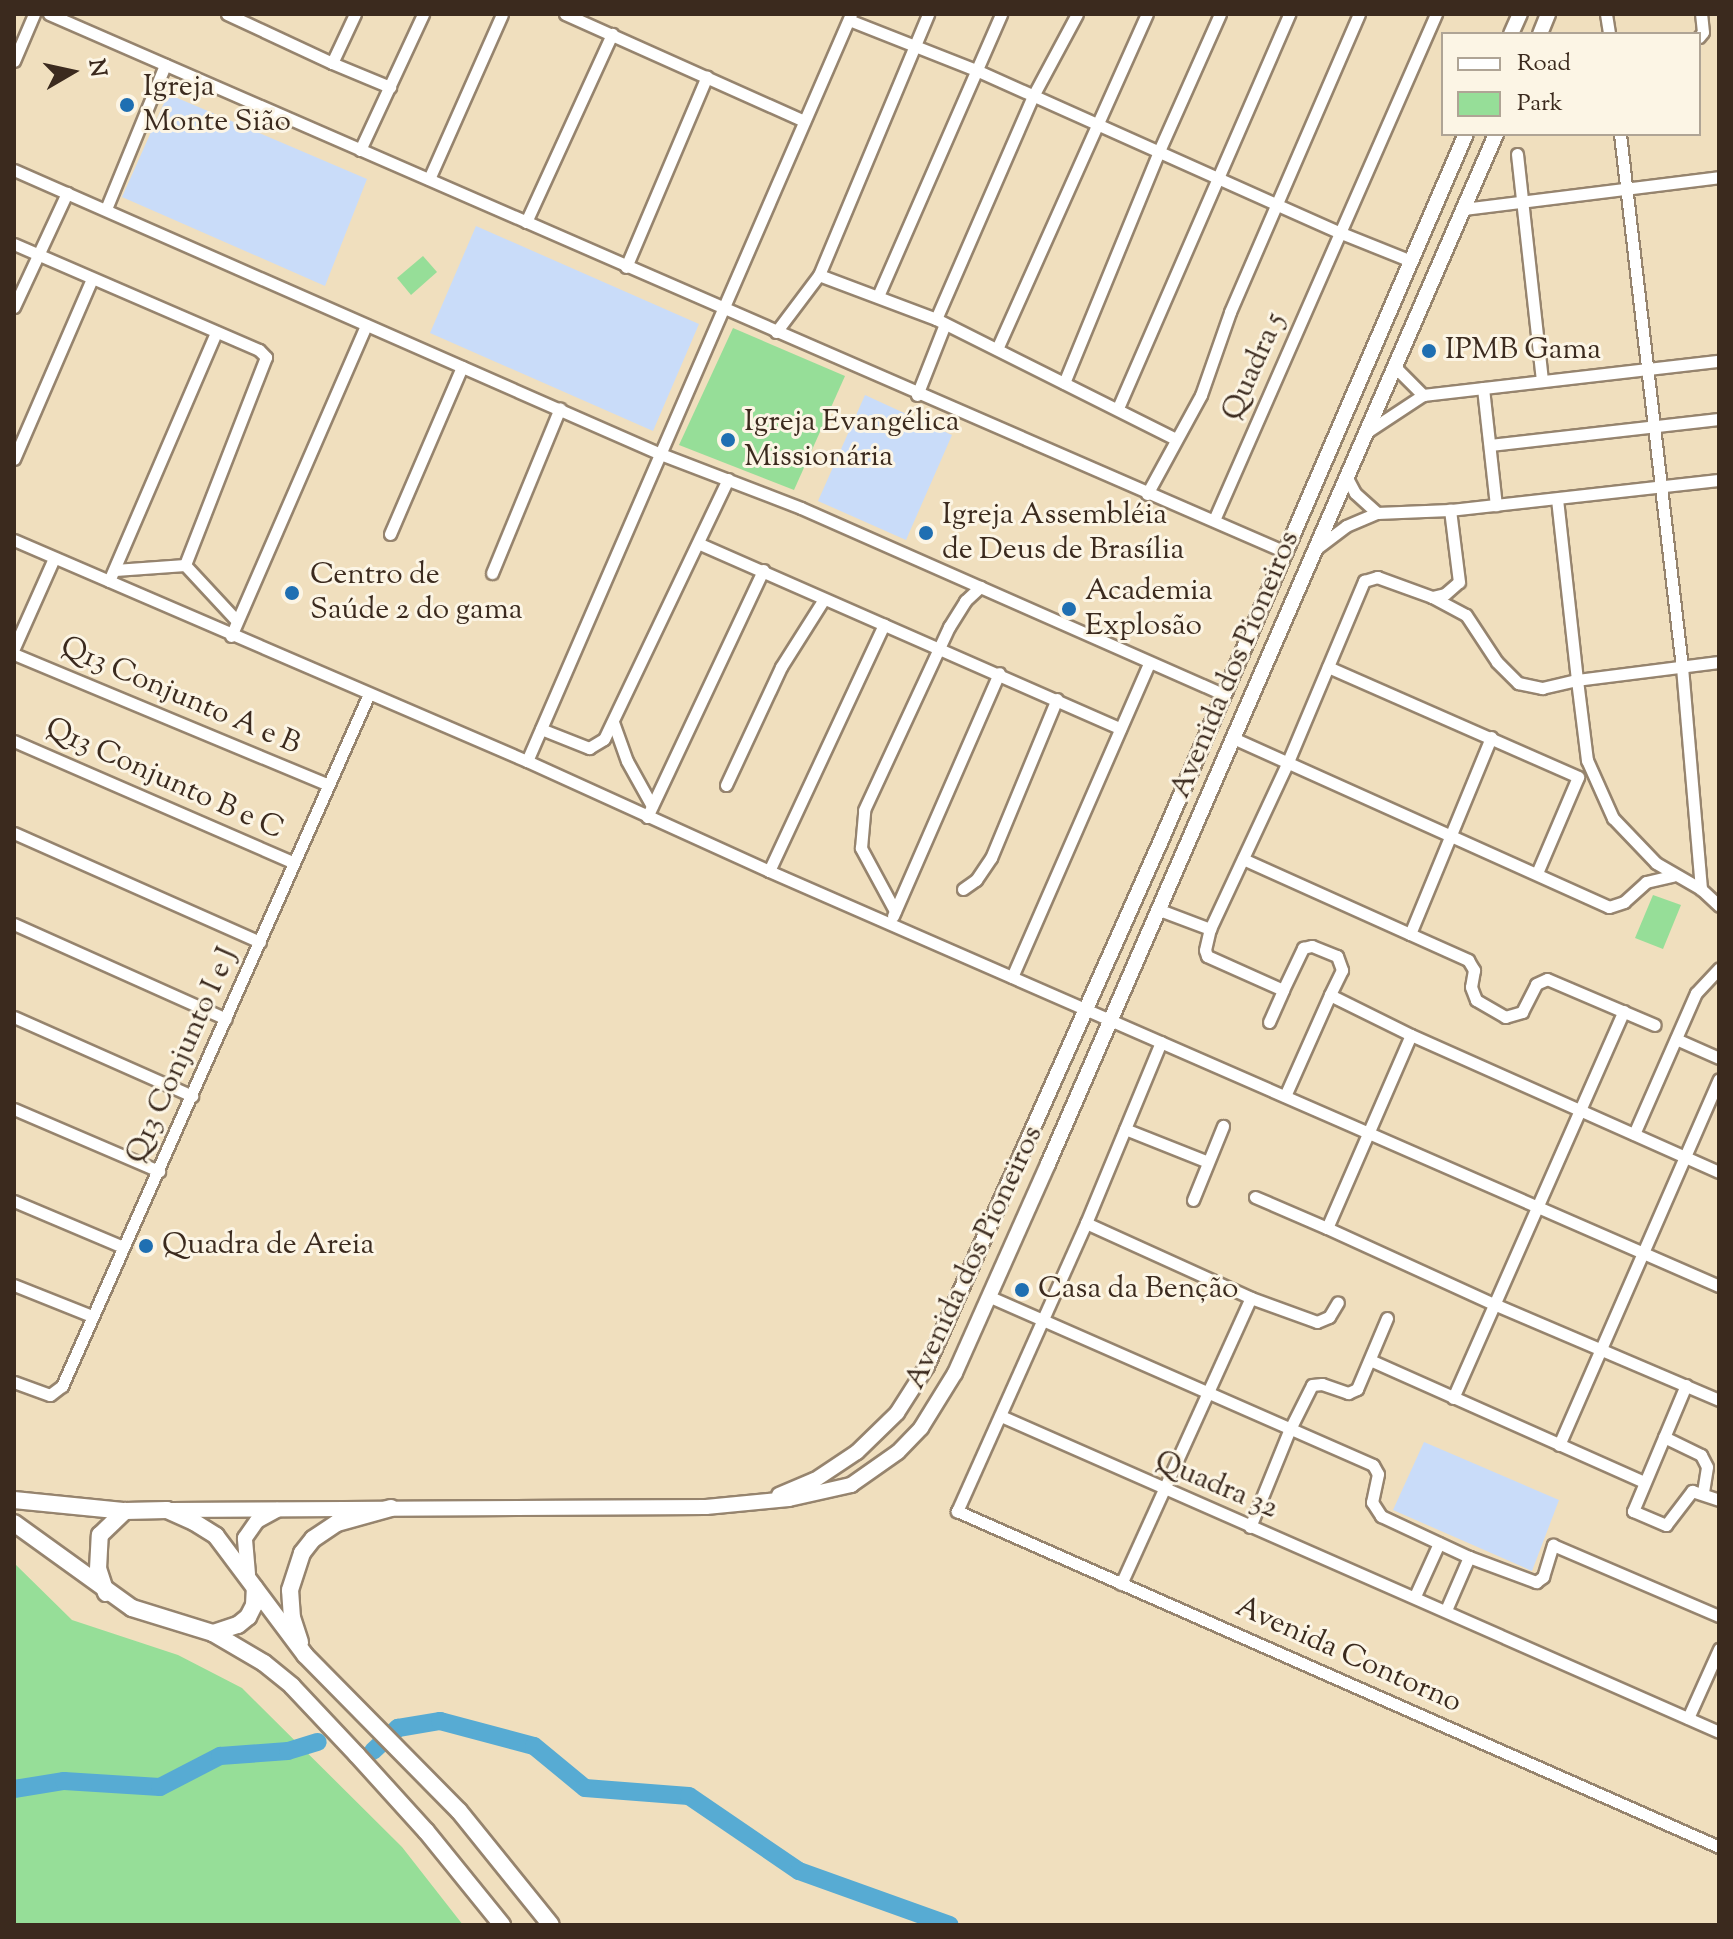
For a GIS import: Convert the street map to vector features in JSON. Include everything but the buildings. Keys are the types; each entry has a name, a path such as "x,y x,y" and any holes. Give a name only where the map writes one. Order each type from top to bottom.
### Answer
{"highway":[{"path":"14,1500 125,1511 167,1510 216,1536 305,1655 480,1834 551,1925"},
{"path":"305,1655 296,1634 290,1603 292,1576 302,1553 313,1539 337,1523 391,1508"},
{"path":"106,1593 98,1569 100,1535 125,1511"},
{"path":"14,1523 106,1593 164,1620 213,1633 245,1649 292,1686 416,1820 502,1925"},
{"path":"213,1633 238,1625 248,1617 254,1605 251,1581"}],"main road":[{"path":"1535,14 1542,14"},
{"name":"Avenida dos Pioneiros","path":"768,1500 815,1480 857,1452 897,1413 927,1366 1160,843 1465,136"},
{"name":"Avenida dos Pioneiros","path":"768,1500 813,1496 851,1485 898,1452 921,1428 955,1373 1495,136"},
{"path":"1319,475 1320,486 1326,493 1338,494"},
{"path":"1169,821 1191,833"},
{"path":"1160,843 1176,844 1184,850"},
{"path":"1023,1150 1036,1163 1048,1164"},
{"path":"897,1413 908,1425 921,1428"},
{"path":"167,1510 706,1507 768,1500"},
{"path":"251,1581 245,1538 257,1521 278,1509"}],"street":[{"path":"14,61 34,14"},
{"path":"49,14 917,395 1285,552"},
{"path":"227,14 390,87"},
{"path":"332,63 355,14"},
{"path":"360,150 423,14"},
{"path":"429,179 502,14"},
{"path":"565,14 804,121"},
{"path":"776,332 819,275 928,14"},
{"path":"878,296 1001,14"},
{"path":"917,395 941,321 1033,96 1077,14"},
{"path":"997,349 1147,14"},
{"path":"1064,383 1159,151 1220,14"},
{"path":"1118,408 1289,14"},
{"path":"1147,494 1208,379 1230,312 1359,14"},
{"name":"Quadra 5","path":"1214,520 1436,14"},
{"path":"1701,14 1701,34"},
{"path":"527,761 658,453 850,17 1411,261"},
{"path":"526,222 612,34"},
{"path":"106,209 165,65"},
{"path":"626,267 707,76"},
{"path":"1620,136 1682,667 1701,889"},
{"path":"1517,154 1542,381"},
{"path":"14,170 658,453 728,479 1224,695"},
{"path":"1463,209 1523,199 1719,177"},
{"path":"14,307 67,193"},
{"path":"14,244 259,350 266,357 185,565"},
{"path":"819,275 941,321 1176,439"},
{"path":"14,459 92,279"},
{"path":"231,636 366,325"},
{"path":"112,576 216,332"},
{"path":"1363,436 1396,409 1423,395 1719,361"},
{"path":"390,534 462,367"},
{"path":"1395,367 1423,395"},
{"path":"1483,388 1496,505"},
{"path":"492,573 560,408"},
{"path":"1490,445 1719,419"},
{"path":"1346,476 1355,493 1377,513"},
{"path":"541,729 589,748 604,739 700,544 728,479"},
{"path":"1314,551 1346,526 1377,513 1450,510 1719,480"},
{"path":"1557,499 1587,760 1613,818 1627,836 1673,876 1701,889 1719,906"},
{"path":"1432,597 1445,594 1459,582 1450,510"},
{"path":"14,540 54,558 112,576 231,636 650,812 769,871 1719,1286"},
{"path":"700,544 1120,728"},
{"path":"14,651 54,558"},
{"path":"185,565 237,621"},
{"path":"112,576 185,565"},
{"path":"650,812 763,570"},
{"path":"1283,990 1207,956 1205,950 1210,929 1287,764 1367,578 1377,577 1432,597 1466,615 1497,662 1518,683 1542,688 1577,680 1719,662"},
{"path":"895,911 861,848 860,823 905,716 965,601 980,587"},
{"path":"726,785 781,667 824,599"},
{"path":"769,871 884,624"},
{"name":"Q13 Conjunto A e B","path":"14,651 328,785"},
{"path":"1012,977 1149,664"},
{"path":"1328,667 1578,777"},
{"path":"890,924 999,673"},
{"name":"Q13 Conjunto I e J","path":"14,1382 41,1394 56,1393 159,1171 368,696"},
{"path":"963,889 976,880 991,858 1057,699"},
{"path":"613,722 650,812"},
{"path":"1410,934 1491,737"},
{"path":"1233,738 1609,907 1624,902 1646,882 1673,876"},
{"name":"Q13 Conjunto B e C","path":"14,741 294,863"},
{"path":"1537,873 1587,760"},
{"path":"14,833 260,942"},
{"path":"1243,859 1468,960 1474,970 1471,987 1476,1000 1505,1017 1522,1012 1536,984 1547,979 1655,1025"},
{"path":"1157,909 1210,929"},
{"path":"14,924 226,1019"},
{"path":"1269,1022 1300,952 1312,946 1337,956 1342,963 1285,1096"},
{"path":"1634,1134 1696,993 1719,968"},
{"path":"1330,995 1411,1035 1719,1172"},
{"path":"1453,1398 1624,1011"},
{"path":"14,1017 192,1096"},
{"path":"1327,1228 1411,1035"},
{"path":"1676,1039 1719,1058"},
{"path":"1001,1416 1161,1042"},
{"path":"1559,1445 1646,1253 1719,1079"},
{"path":"14,1109 159,1171"},
{"path":"1193,1200 1206,1161 1223,1126"},
{"path":"1125,1129 1206,1161"},
{"path":"1255,1197 1719,1400"},
{"path":"14,1201 123,1247"},
{"path":"1086,1223 1251,1298 1323,1322 1338,1302"},
{"path":"14,1285 92,1316"},
{"path":"988,1296 1289,1431 1373,1465 1378,1474 1372,1502 1376,1510 1469,1557 1536,1582 1543,1577 1553,1545 1719,1616"},
{"path":"1121,1584 1166,1491 1251,1298"},
{"path":"1250,1527 1289,1431 1312,1385 1322,1384 1353,1392 1387,1318"},
{"path":"1370,1360 1644,1482"},
{"path":"1686,1385 1633,1511 1658,1525 1670,1524 1692,1491 1703,1492 1719,1500"},
{"name":"Quadra 32","path":"1001,1416 1719,1732"},
{"name":"Avenida Contorno","path":"1001,1416 957,1511 1719,1847"},
{"path":"1664,1437 1701,1455 1707,1467 1703,1492"},
{"path":"1415,1596 1439,1543"},
{"path":"1446,1610 1469,1557"},
{"path":"1688,1718 1719,1649"}],"shaded area":[{"path":"168,94 367,179 325,286 122,197"},
{"path":"476,226 699,324 653,431 430,333"},
{"path":"865,395 952,435 906,540 818,501"},
{"path":"1424,1442 1559,1500 1532,1571 1393,1510"}],"green space":[{"path":"423,256 437,272 411,295 397,278"},
{"path":"733,328 845,376 794,490 679,445"},
{"path":"1653,895 1681,905 1663,949 1635,938"},
{"path":"14,1563 72,1620 178,1655 242,1688 402,1847 463,1925 14,1925"}],"waterway":[{"path":"373,1751 398,1728 440,1721 534,1746 585,1788 689,1796 799,1871 950,1925"},
{"path":"14,1789 64,1781 160,1787 220,1756 288,1751 318,1742"}],"place":[{"name":"Igreja Monte Sião","path":"127,105"},
{"name":"IPMB Gama","path":"1429,351"},
{"name":"Igreja Evangélica Missionária","path":"728,440"},
{"name":"Igreja Assembléia de Deus de Brasília","path":"926,533"},
{"name":"Centro de Saúde 2 do gama","path":"292,593"},
{"name":"Academia Explosão","path":"1069,609"},
{"name":"Quadra de Areia","path":"146,1246"},
{"name":"Casa da Benção","path":"1022,1290"}]}
